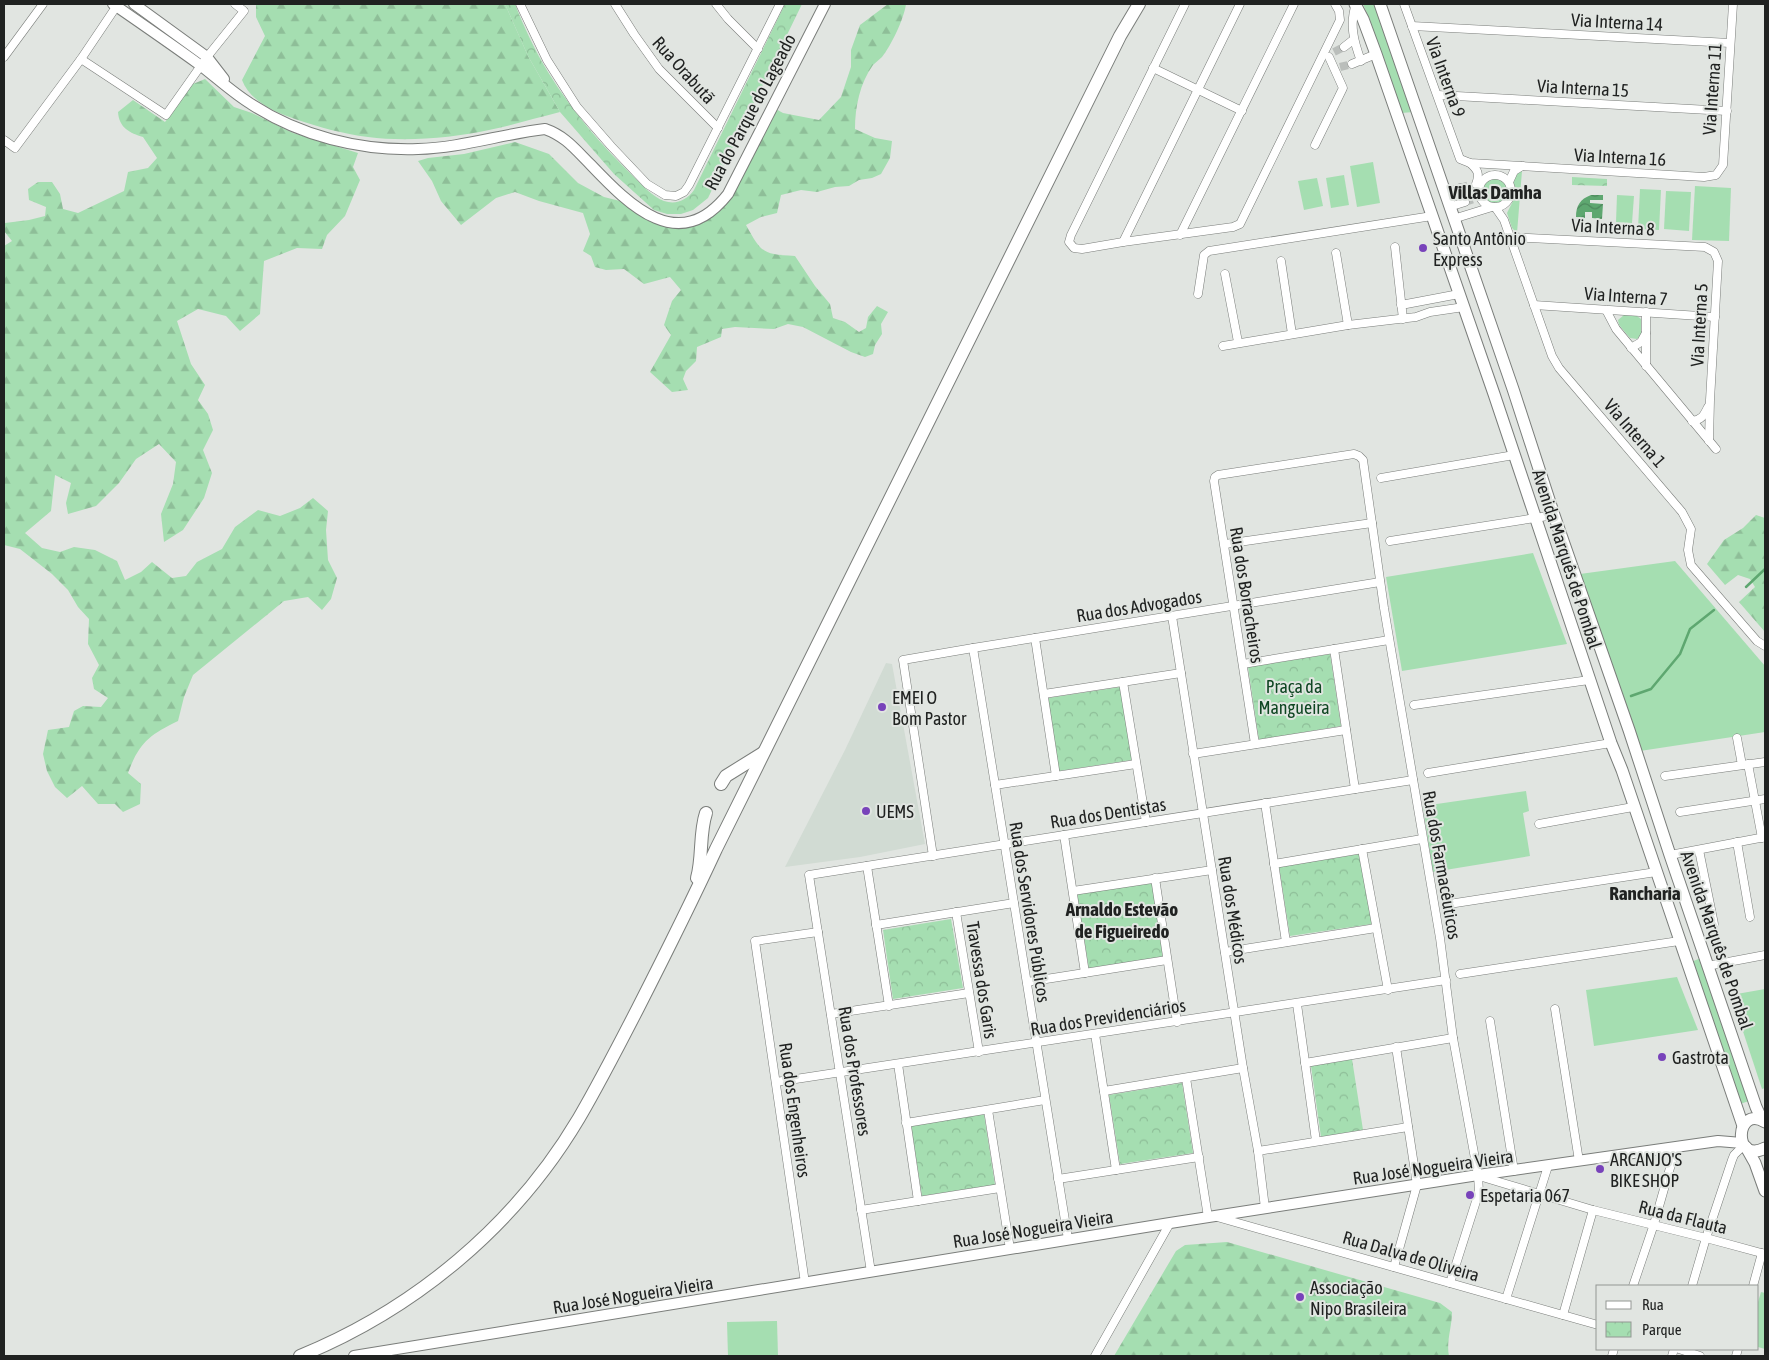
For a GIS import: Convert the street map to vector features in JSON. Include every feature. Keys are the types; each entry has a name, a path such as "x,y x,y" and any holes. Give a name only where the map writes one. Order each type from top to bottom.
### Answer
{"highway":[{"path":"1120,36 1132,4"},
{"path":"300,1356 344,1336 387,1312 428,1285 468,1252 511,1210 540,1175 578,1119 600,1082 690,905 763,753 1120,36 1139,4"},
{"path":"721,784 726,776 763,753"},
{"path":"690,905 700,867 703,822 706,813"}],"main road":[{"name":"Avenida Marquês de Pombal","path":"1356,4 1376,54 1464,307 1589,680 1686,957 1743,1139 1755,1163 1765,1192"},
{"name":"Avenida Marquês de Pombal","path":"1380,4 1513,388 1702,952 1756,1106 1764,1121"},
{"path":"1398,117 1410,115 1420,119"},
{"path":"1472,331 1491,327"},
{"path":"1494,394 1513,388"},
{"path":"1622,770 1641,768"},
{"path":"1686,957 1702,952"},
{"path":"1764,1121 1755,1119 1748,1121 1743,1139 1752,1151 1760,1151 1765,1148"}],"street":[{"path":"4,58 43,4"},
{"path":"4,140 15,148 81,59 115,4 232,90"},
{"path":"134,4 207,57 232,90"},
{"path":"81,59 166,115 207,57 244,11 235,4"},
{"path":"520,4 547,60 577,107 647,184 665,195 676,196 684,192 689,185 780,4"},
{"name":"Rua Orabutã","path":"615,4 659,69 718,128"},
{"path":"716,4 758,49"},
{"name":"Rua do Parque do Lageado","path":"232,90 266,113 305,131 365,147 385,149 440,148 545,129 558,133 571,143 618,191 648,215 663,222 683,224 701,219 718,207 728,194 825,4"},
{"path":"1185,4 1071,235 1069,242 1074,248 1082,249 1180,235 1233,227 1240,224 1340,20 1339,11 1335,4"},
{"path":"1123,242 1240,4"},
{"path":"1180,235 1294,4"},
{"path":"1356,4 1352,25 1353,40 1361,61"},
{"name":"Via Interna 9","path":"1404,4 1460,160"},
{"name":"Via Interna 11","path":"1716,175 1722,165 1733,4"},
{"name":"Via Interna 14","path":"1412,26 1730,43"},
{"path":"1344,47 1353,40"},
{"path":"1320,61 1332,54"},
{"path":"1332,54 1340,67"},
{"path":"1315,145 1343,88 1332,54"},
{"path":"1352,64 1376,54"},
{"path":"1154,68 1242,111"},
{"name":"Via Interna 15","path":"1438,95 1727,111"},
{"name":"Via Interna 16","path":"1460,160 1470,163 1704,177 1716,175"},
{"path":"1470,163 1477,169 1479,176 1476,184 1479,190 1477,198 1485,204 1494,207 1504,220"},
{"path":"1487,163 1489,176"},
{"path":"1504,220 1507,202 1511,194 1505,165"},
{"path":"1507,180 1514,171 1522,166"},
{"path":"1476,184 1489,176 1496,175 1507,180"},
{"path":"1444,193 1460,188"},
{"path":"1449,207 1465,202"},
{"path":"1453,219 1499,207 1507,202"},
{"path":"1198,294 1204,255 1209,251 1432,216"},
{"name":"Via Interna 1","path":"1504,220 1552,356 1559,368 1688,520 1690,529 1688,550 1691,565 1757,641 1765,646"},
{"name":"Via Interna 8","path":"1510,237 1705,248 1714,252"},
{"path":"1395,246 1403,319"},
{"name":"Via Interna 5","path":"1709,441 1718,261 1714,252"},
{"path":"1336,253 1348,324"},
{"path":"1281,261 1292,334"},
{"path":"1225,274 1238,342"},
{"path":"1401,305 1459,294"},
{"name":"Via Interna 7","path":"1534,306 1715,317"},
{"path":"1223,346 1348,324 1416,318 1430,312 1464,307"},
{"path":"1606,310 1616,329 1631,348 1716,449"},
{"path":"1646,312 1646,366"},
{"path":"1631,348 1641,342 1646,331"},
{"name":"Via Interna 5","path":"1692,420 1699,420 1704,415 1710,400"},
{"name":"Rua dos Borracheiros","path":"1255,744 1214,481 1215,476 1354,454"},
{"name":"Rua dos Farmacêuticos","path":"1354,454 1363,460 1389,640 1478,1176 1479,1192 1450,1283"},
{"path":"1381,478 1514,455"},
{"path":"1390,542 1554,515"},
{"path":"1225,544 1372,522"},
{"name":"Rua dos Advogados","path":"933,856 903,660 1380,582"},
{"name":"Rua dos Médicos","path":"1172,616 1266,1208"},
{"path":"1035,638 1056,776"},
{"path":"1243,664 1389,640"},
{"name":"Rua dos Servidores Públicos","path":"973,648 1068,1239"},
{"path":"1334,649 1355,789"},
{"path":"1044,694 1181,673"},
{"path":"1414,705 1589,680"},
{"path":"1123,682 1146,822"},
{"path":"1194,754 1346,730"},
{"path":"1670,855 1763,838 1737,738"},
{"path":"1428,773 1611,743"},
{"path":"1665,776 1765,762"},
{"path":"995,785 1136,764"},
{"name":"Rua dos Dentistas","path":"809,876 1412,780"},
{"path":"1680,812 1765,799"},
{"path":"1265,803 1286,942"},
{"path":"1539,824 1633,808"},
{"path":"1064,835 1085,973"},
{"path":"1274,864 1422,839"},
{"path":"1737,842 1750,917"},
{"path":"1362,849 1388,990"},
{"path":"1699,850 1714,924"},
{"path":"867,866 888,1006"},
{"path":"1073,891 1212,870"},
{"path":"1449,904 1656,872"},
{"name":"Rua dos Professores","path":"809,876 871,1272"},
{"path":"1155,878 1177,1022"},
{"path":"876,925 1014,903"},
{"name":"Travessa dos Garis","path":"956,912 979,1052"},
{"path":"1225,952 1376,928"},
{"name":"Rua dos Engenheiros","path":"806,1283 755,942 818,932"},
{"path":"1460,974 1679,940"},
{"path":"1707,966 1765,955"},
{"path":"1027,982 1167,960"},
{"name":"Rua dos Previdenciários","path":"776,1082 1446,980"},
{"path":"831,1014 969,993"},
{"path":"1297,1004 1316,1141"},
{"path":"1554,1009 1579,1161"},
{"path":"1490,1021 1514,1171"},
{"path":"1095,1034 1116,1170"},
{"path":"1305,1062 1454,1038"},
{"path":"1394,1267 1418,1185 1396,1047"},
{"path":"898,1064 918,1201"},
{"path":"1104,1091 1243,1068"},
{"path":"1186,1078 1199,1157 1212,1217"},
{"path":"906,1123 1045,1100"},
{"path":"988,1110 1010,1249"},
{"path":"1258,1151 1408,1127"},
{"path":"1692,1285 1732,1160 1743,1139"},
{"name":"Rua José Nogueira Vieira","path":"354,1356 1266,1208 1579,1161 1743,1139"},
{"path":"1633,1285 1654,1224 1676,1147"},
{"path":"1058,1179 1199,1157"},
{"path":"1506,1299 1548,1166"},
{"name":"Rua da Flauta","path":"1478,1176 1593,1210 1654,1224 1763,1254"},
{"path":"862,1210 1000,1188"},
{"path":"1563,1315 1593,1210"},
{"name":"Rua Dalva de Oliveira","path":"1212,1217 1596,1324"},
{"path":"1094,1356 1170,1223"},
{"path":"1754,1285 1763,1254"},
{"path":"1682,1350 1700,1356"}],"shaded area":[{"name":"UEMS","path":"886,663 892,664 925,844 860,857 785,867 845,750"}],"green space":[{"path":"254,4 505,4 528,56 560,112 475,133 413,139 359,136 295,119 271,109 257,100 242,80 265,36 256,17 256,5"},
{"path":"505,4 515,4 543,64 567,101 588,128 648,191 664,201 677,202 685,199 694,190 785,4 802,4 708,198 693,210 681,214 667,214 654,210 614,174 560,112 528,56"},
{"path":"888,4 906,4 903,17 886,52 868,72 859,96 855,121 855,129 875,138 892,141 890,158 881,174 859,180 849,186 835,187 817,192 801,190 781,195 777,213 761,217 746,225 764,251 795,256 815,286 830,304 833,318 845,322 859,332 866,328 868,317 877,306 888,312 881,324 882,334 875,345 873,354 865,357 851,352 803,327 788,324 774,329 735,327 722,329 721,337 697,347 696,361 686,371 683,379 688,390 672,392 650,372 671,335 664,325 672,301 681,290 670,277 644,284 624,269 606,270 595,267 591,256 583,251 590,234 583,213 539,201 515,192 496,198 461,225 441,201 432,181 418,161 464,154 515,142 549,154 578,183 604,197 624,202 645,218 708,218 725,204 774,108 783,113 819,120 841,97 851,67 851,50 860,25"},
{"path":"1363,4 1376,4 1414,112 1401,113"},
{"path":"205,79 234,107 252,113 293,133 358,153 353,167 360,180 345,216 327,235 322,249 297,248 264,261 260,314 240,331 226,316 198,309 177,321 191,364 205,385 198,400 208,414 213,430 203,450 212,473 204,498 183,530 164,542 161,514 173,484 176,462 159,444 136,459 119,483 96,506 68,514 66,503 71,483 55,475 51,511 25,533 42,548 60,552 74,547 95,550 117,561 125,580 141,572 152,562 172,578 186,576 197,562 222,549 235,527 258,510 280,516 300,508 313,498 328,511 326,530 328,560 337,578 331,599 322,610 308,597 284,601 193,675 184,697 178,721 152,736 136,754 128,773 141,784 140,804 123,812 115,804 98,804 82,786 67,798 55,787 47,771 43,754 48,730 69,727 74,711 83,706 101,707 108,698 94,689 92,678 99,665 88,644 89,619 78,607 68,590 52,574 20,549 4,545 4,246 12,241 4,231 5,223 45,216 46,207 29,200 28,189 38,182 52,182 60,194 63,209 78,213 124,191 128,172 148,168 157,158 143,137 130,132 123,126 118,112 133,100 165,122 193,84"},
{"path":"1373,162 1380,203 1357,207 1350,166"},
{"path":"1520,170 1522,171 1517,233 1512,228 1507,213 1516,195 1513,176"},
{"path":"1344,175 1349,205 1331,208 1326,178"},
{"path":"1572,177 1607,179 1607,186 1572,185"},
{"path":"1317,178 1323,206 1304,210 1298,181"},
{"path":"1495,179 1504,183 1508,192 1504,201 1495,205 1486,201 1482,192 1486,183"},
{"path":"1695,186 1731,188 1729,241 1692,240"},
{"path":"1640,189 1661,190 1659,230 1638,229"},
{"path":"1666,191 1691,192 1689,231 1664,229"},
{"path":"1617,195 1634,196 1632,223 1616,222"},
{"path":"1624,315 1637,316 1641,319 1641,335 1637,339 1630,338 1619,325 1618,320"},
{"path":"1756,515 1765,518 1765,632 1739,602 1755,587 1750,579 1738,575 1725,585 1707,564 1724,540 1743,528"},
{"path":"1533,553 1567,644 1402,671 1386,577"},
{"path":"1675,561 1765,666 1765,732 1640,751 1580,574"},
{"name":"Praça da Mangueira","path":"1330,654 1341,726 1259,740 1248,667"},
{"path":"1120,687 1132,760 1059,771 1048,698"},
{"path":"1526,791 1529,811 1523,813 1530,856 1433,872 1423,806"},
{"path":"1359,854 1372,924 1290,936 1279,867"},
{"path":"1152,883 1163,957 1089,969 1077,894"},
{"path":"951,919 963,988 893,999 883,930"},
{"path":"1701,958 1749,1101 1740,1104 1691,962"},
{"path":"1677,977 1698,1030 1594,1046 1586,990"},
{"path":"1765,989 1765,1088 1762,1089 1731,995"},
{"path":"1352,1059 1363,1130 1321,1137 1311,1066"},
{"path":"1182,1083 1193,1153 1120,1164 1109,1095"},
{"path":"984,1114 995,1185 922,1196 911,1126"},
{"name":"Associação Nipo Brasileira","path":"1227,1242 1440,1303 1452,1312 1448,1345 1449,1356 1114,1356 1176,1251 1185,1245"},
{"path":"1761,1292 1765,1293 1765,1349 1759,1347 1759,1299"},
{"path":"777,1321 778,1356 728,1356 727,1322"}],"water":[{"path":"1591,195 1603,195 1603,200 1590,200 1590,203 1603,204 1602,219 1592,218 1592,212 1585,212 1585,218 1576,217 1579,203"}],"waterway":[{"path":"1746,587 1765,569"},
{"path":"1631,696 1651,689 1680,654 1690,629 1714,610"}],"tunnel":[{"path":"1334,52 1344,47"},
{"path":"1340,67 1352,64"},
{"path":"1460,188 1470,185"},
{"path":"1465,202 1474,199"}],"place":[{"name":"Santo Antônio Express","path":"1423,248"},
{"name":"EMEI O Bom Pastor","path":"882,707"},
{"name":"UEMS","path":"866,811"},
{"name":"Gastrota","path":"1662,1057"},
{"name":"ARCANJO'S BIKE SHOP","path":"1600,1169"},
{"name":"Espetaria 067","path":"1470,1195"},
{"name":"Associação Nipo Brasileira","path":"1300,1297"}],"district":[{"name":"Villas Damha","path":"1495,192"},
{"name":"Rancharia","path":"1645,893"},
{"name":"Arnaldo Estevão de Figueiredo","path":"1122,920"}]}
